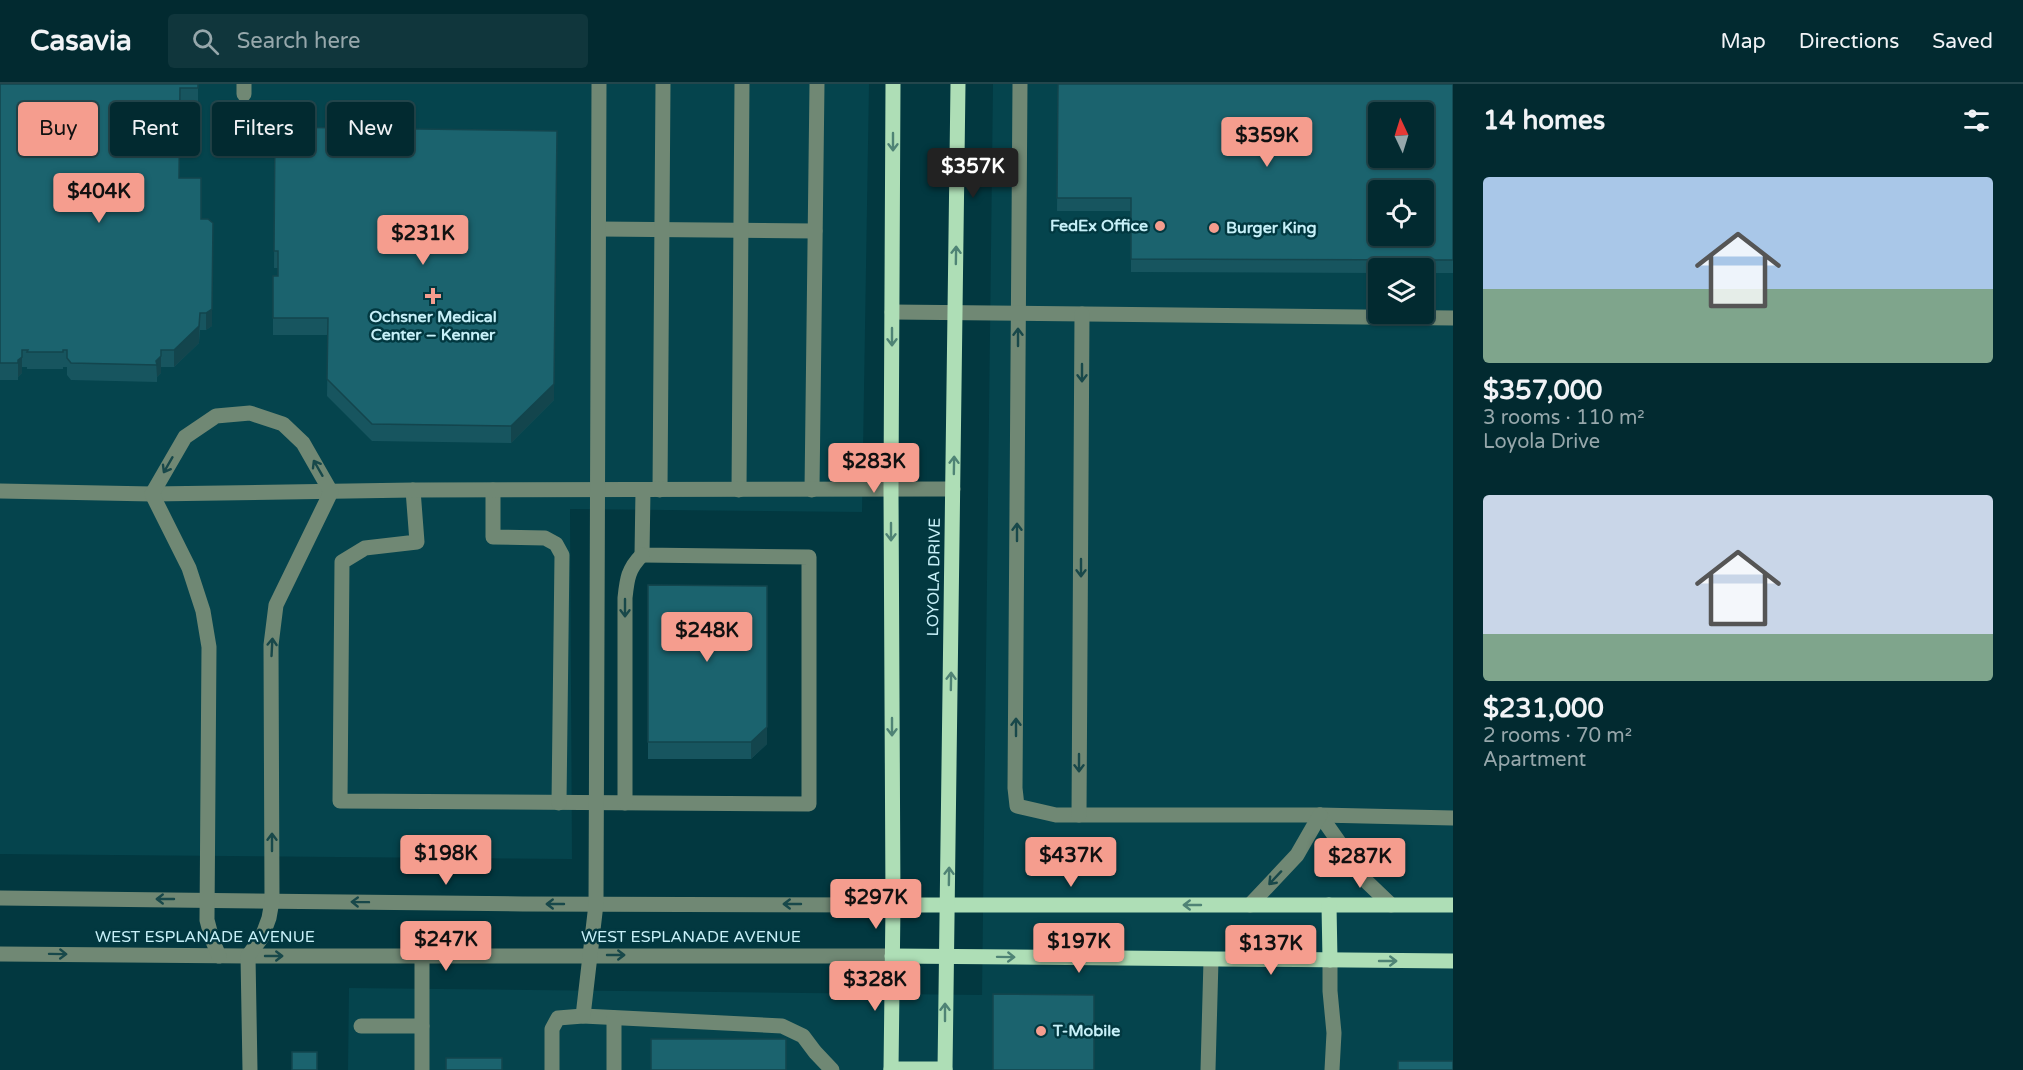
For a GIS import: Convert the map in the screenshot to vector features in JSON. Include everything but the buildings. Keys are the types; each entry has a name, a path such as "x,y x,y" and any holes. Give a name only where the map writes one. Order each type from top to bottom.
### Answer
{"main road":[{"path":"893,84 891,1069 945,1070"},
{"name":"LOYOLA DRIVE","path":"945,1070 949,905 958,84"},
{"name":"WEST ESPLANADE AVENUE","path":"893,905 1453,905"},
{"path":"1329,905 1330,960"},
{"name":"WEST ESPLANADE AVENUE","path":"892,956 1453,961"}],"street":[{"path":"583,1016 596,904 599,84"},
{"path":"660,490 663,84"},
{"path":"739,490 742,84"},
{"path":"812,490 817,84"},
{"path":"1020,84 1015,788 1017,806 1056,815 1320,815 1453,818"},
{"path":"598,229 815,231"},
{"path":"892,312 1453,318"},
{"path":"1079,815 1082,314"},
{"path":"152,494 185,437 216,416 250,413 283,424 303,443 331,492"},
{"path":"0,491 152,494 413,490 953,489"},
{"path":"413,490 417,542 365,548 342,562 340,801 810,804 809,557 642,555"},
{"path":"493,490 493,537 545,538 556,544 562,555 559,803"},
{"path":"625,803 625,598 632,566 642,555 643,490"},
{"path":"250,1070 248,956 262,937 272,901 272,645 276,605 331,492"},
{"path":"152,494 189,568 203,611 209,647 207,920 219,956"},
{"path":"1250,905 1297,855 1320,815"},
{"path":"1320,815 1368,882 1391,905"},
{"name":"WEST ESPLANADE AVENUE","path":"0,898 893,905"},
{"name":"WEST ESPLANADE AVENUE","path":"0,954 892,956"},
{"path":"422,956 422,1070"},
{"path":"1208,1070 1211,960"},
{"path":"1330,960 1334,1033 1332,1070"},
{"path":"552,1070 552,1029 558,1018 583,1016 782,1026 803,1036 832,1070"},
{"path":"614,1018 614,1070"},
{"path":"361,1026 422,1026"}],"shaded area":[{"name":"Ochsner Medical Center – Kenner","path":"0,84 869,84 862,512 570,509 572,859 0,854"},
{"path":"993,84 1453,84 1453,1070 348,1070 349,988 982,995"}],"place":[{"name":"FedEx Office","path":"1160,226"},
{"name":"Burger King","path":"1214,228"},
{"name":"Ochsner Medical Center – Kenner","path":"433,296"},
{"name":"T-Mobile","path":"1041,1031"}]}
